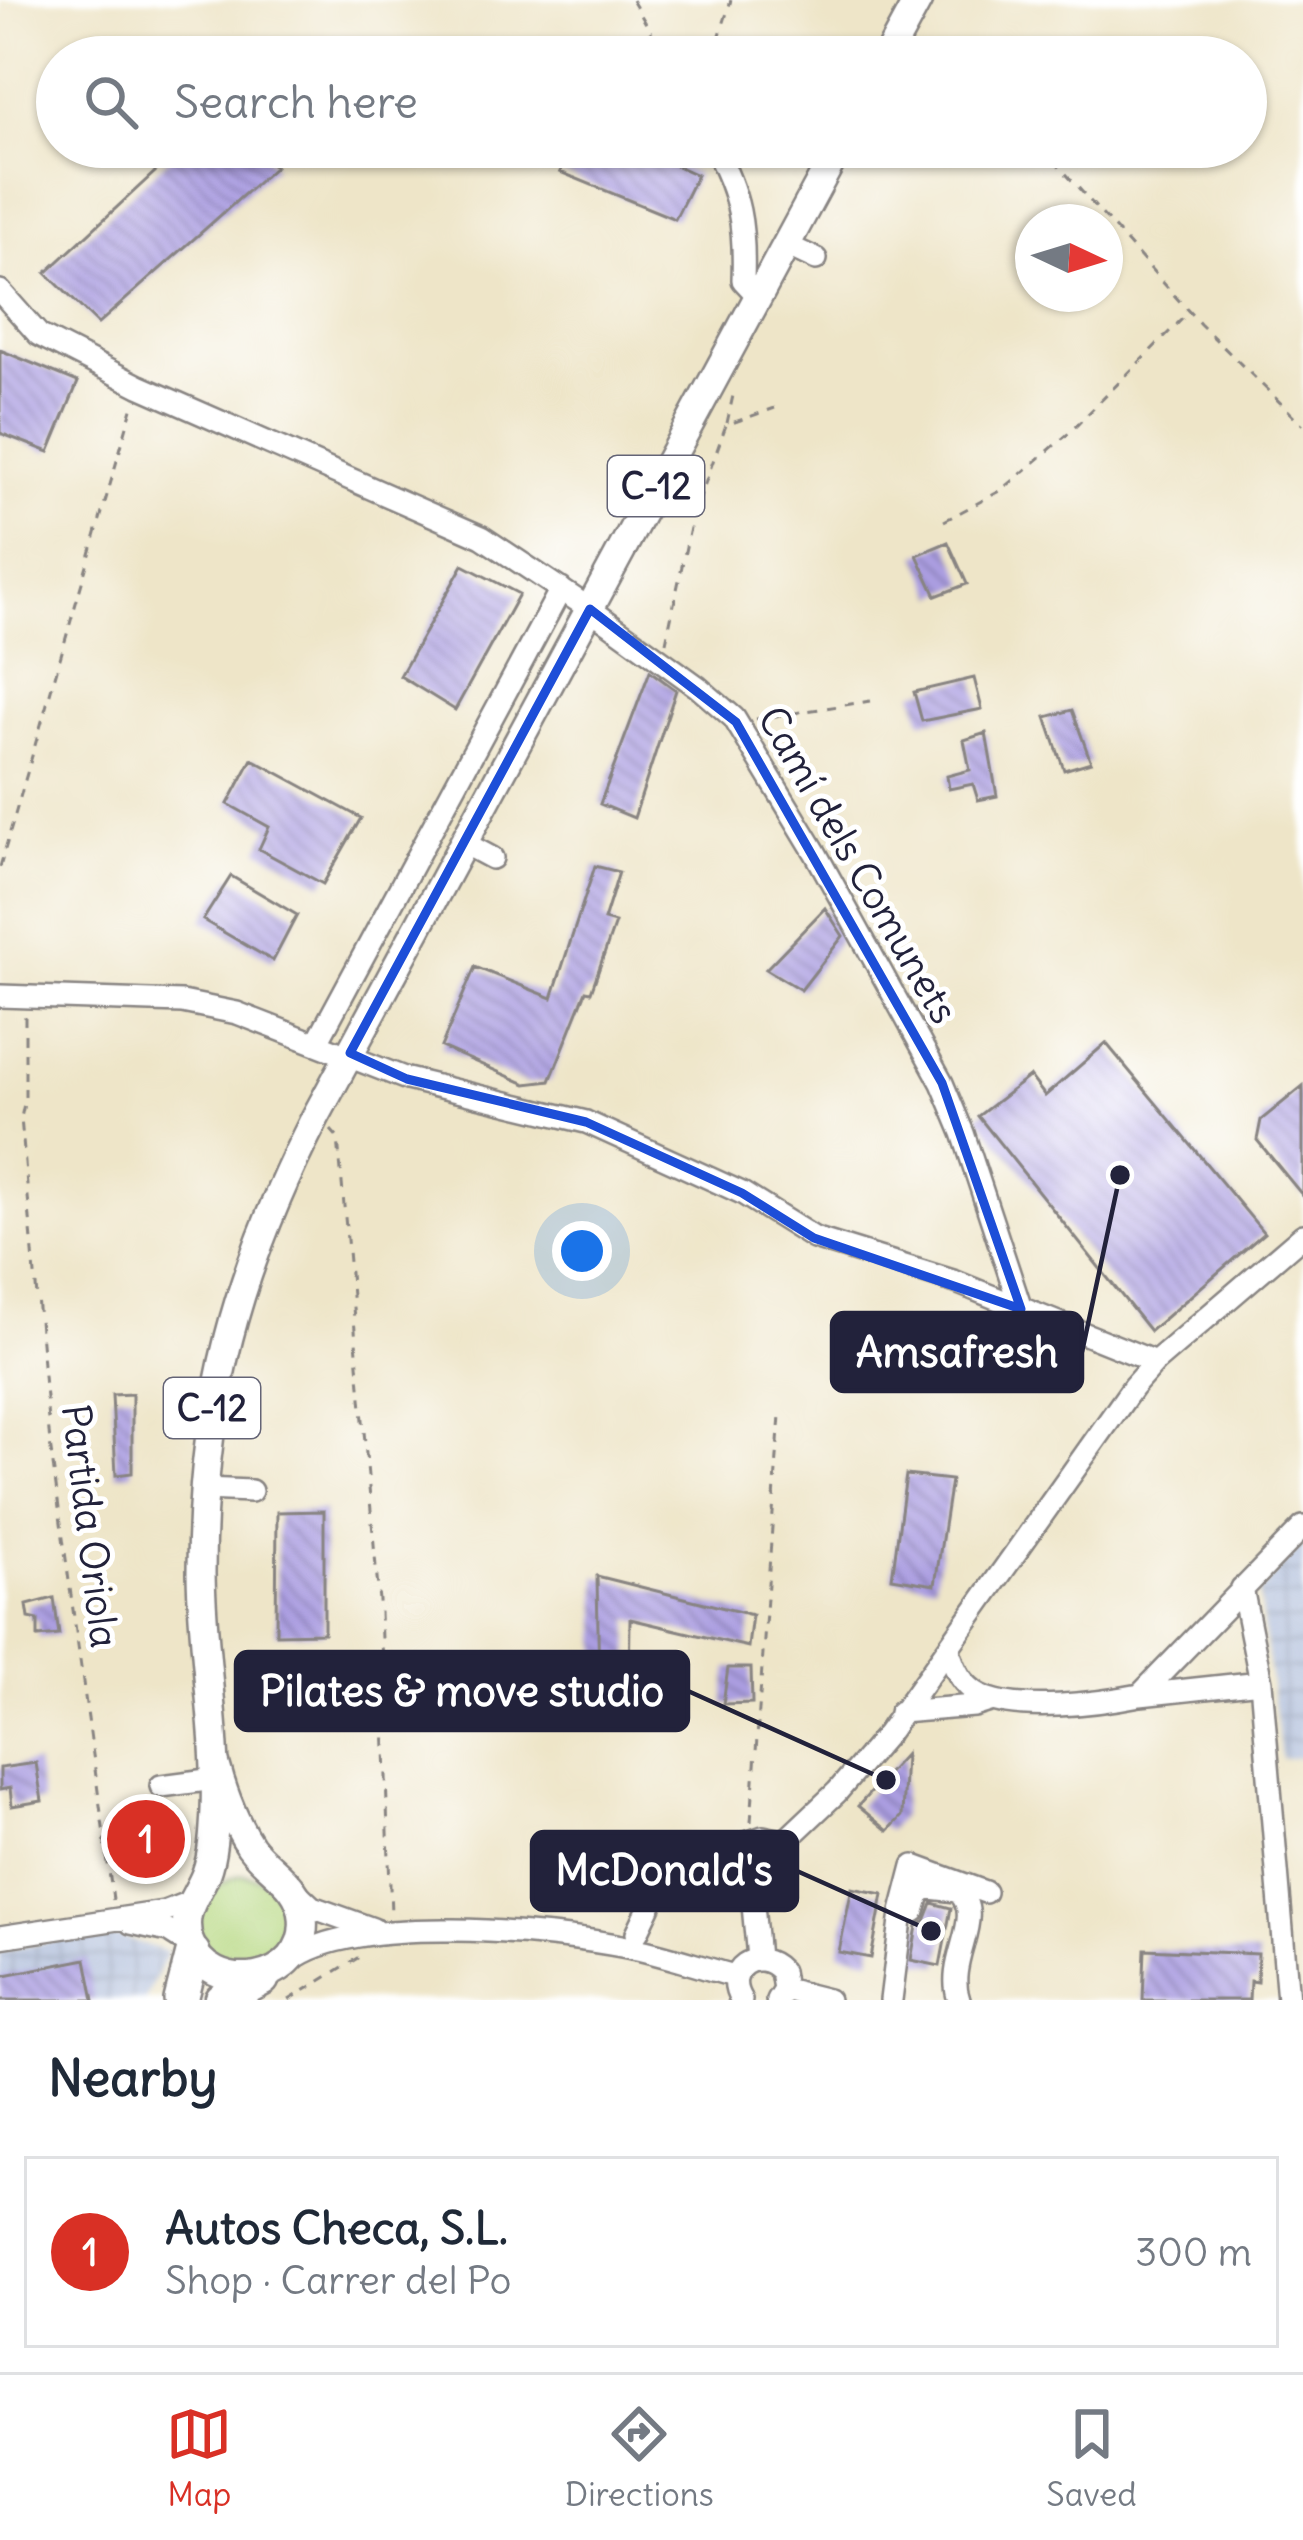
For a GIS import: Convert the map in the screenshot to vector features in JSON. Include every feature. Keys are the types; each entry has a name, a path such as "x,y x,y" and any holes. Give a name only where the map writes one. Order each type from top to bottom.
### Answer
{"highway":[{"path":"181,2000 192,1949"},
{"path":"222,2000 275,1971"}],"main road":[{"path":"898,36 918,0"},
{"name":"C-12","path":"192,1949 186,1926 210,1858 215,1771 203,1619 204,1489 214,1396 238,1297 268,1213 316,1118 827,168"},
{"name":"C-12","path":"215,1771 238,1827 283,1880"},
{"path":"192,1949 208,1969 227,1979 275,1971 298,1947 304,1924 283,1880 253,1864 231,1865 196,1889"}],"street":[{"path":"725,168 735,186 744,231 743,280 758,296"},
{"path":"786,244 816,259"},
{"name":"Camí dels Comunets","path":"0,291 39,335 139,386 482,537 663,661 736,722 815,852 942,1083 1022,1309"},
{"path":"317,1042 561,589"},
{"path":"464,843 492,858"},
{"path":"0,996 182,1002 237,1013 350,1053 407,1079 586,1122 742,1193 814,1238 956,1282 1155,1362"},
{"path":"758,1958 754,1885 764,1861 837,1792 887,1734 1133,1387 1155,1362 1303,1234"},
{"path":"204,1489 250,1491"},
{"path":"1139,1695 1303,1527"},
{"path":"1242,1588 1261,1682 1288,2000"},
{"path":"950,1650 953,1666 966,1684 992,1700"},
{"path":"899,1712 974,1706 992,1700 1107,1702 1261,1682"},
{"path":"161,1786 215,1771"},
{"path":"637,1933 661,1883 749,1842 783,1840"},
{"path":"891,2000 902,1912 914,1866 975,1896 958,1949 953,1984 959,2000"},
{"path":"283,1880 312,1907 348,1923 397,1932"},
{"path":"0,1937 164,1912 187,1903 196,1889"},
{"path":"105,1920 155,1927 192,1949"},
{"path":"275,1971 303,1951 335,1940 397,1932 548,1934 632,1948 735,1976"},
{"path":"741,2000 735,1992 735,1976 740,1967 758,1958 781,1971 780,1995 828,2000"}],"path":[{"path":"632,0 653,36"},
{"path":"720,36 731,0"},
{"path":"1061,168 1189,312 1303,425"},
{"path":"944,520 1002,490 1035,462 1189,312"},
{"path":"0,867 139,386"},
{"path":"663,661 691,523 726,424 776,408"},
{"path":"736,722 870,701"},
{"name":"Partida Oriola","path":"25,996 25,1099 20,1118 50,1443 105,1920"},
{"path":"316,1118 338,1138 380,1612 397,1932"},
{"path":"749,1842 779,1415"},
{"path":"289,2000 366,1953"}],"highlighted area":[{"path":"590,609 736,722 942,1083 1021,1309 814,1238 742,1193 586,1122 407,1079 350,1053"}],"shaded area":[{"path":"1303,1543 1303,1757 1281,1759 1259,1594"},
{"path":"77,1937 121,1937 167,1952 145,2000 0,2000 0,1951"}],"green space":[{"path":"242,1875 277,1889 289,1919 287,1945 252,1971 218,1960 200,1933 199,1920 208,1897"}],"building":[{"path":"159,168 274,168 98,324 46,273"},
{"path":"562,168 682,168 697,175 675,219 560,172"},
{"path":"0,350 78,382 49,452 0,433"},
{"path":"948,542 967,584 936,596 917,555"},
{"path":"463,565 519,594 455,710 400,676"},
{"path":"650,671 676,690 634,818 600,804"},
{"path":"974,678 982,709 922,721 914,692"},
{"path":"1072,710 1091,762 1064,770 1046,717"},
{"path":"986,733 997,796 978,800 973,784 949,789 947,776 970,770 964,740"},
{"path":"252,759 361,818 323,884 259,849 269,827 228,804"},
{"path":"595,866 619,872 604,920 615,923 591,992 586,991 550,1081 526,1084 441,1047 475,967 552,998"},
{"path":"231,876 297,915 273,961 203,920"},
{"path":"825,908 843,936 801,990 766,969"},
{"path":"1106,1043 1264,1233 1150,1331 978,1116 1030,1076 1045,1096"},
{"path":"1303,1086 1303,1196 1257,1140 1261,1120"},
{"path":"132,1394 132,1473 116,1475 112,1395"},
{"path":"906,1475 951,1480 935,1585 892,1578"},
{"path":"324,1511 324,1633 276,1634 277,1512"},
{"path":"597,1576 752,1615 748,1647 630,1619 629,1689 599,1687"},
{"path":"54,1598 59,1635 38,1637 38,1620 29,1618 27,1605"},
{"path":"728,1668 751,1668 752,1703 723,1704"},
{"path":"905,1754 902,1816 888,1831 858,1806"},
{"path":"36,1763 42,1801 12,1806 10,1788 0,1790 0,1768"},
{"path":"852,1888 883,1894 871,1958 839,1952"},
{"path":"932,1903 951,1908 940,1966 911,1960 917,1926 925,1921"},
{"path":"1145,1949 1258,1954 1257,1982 1250,1981 1249,2000 1143,2000"},
{"path":"86,1959 94,2000 0,2000 0,1976"}],"place":[{"name":"Amsafresh","path":"1120,1175"},
{"name":"Pilates & move studio","path":"886,1780"},
{"name":"Autos Checa, S.L.","path":"146,1839"},
{"name":"McDonald's","path":"931,1931"}]}
